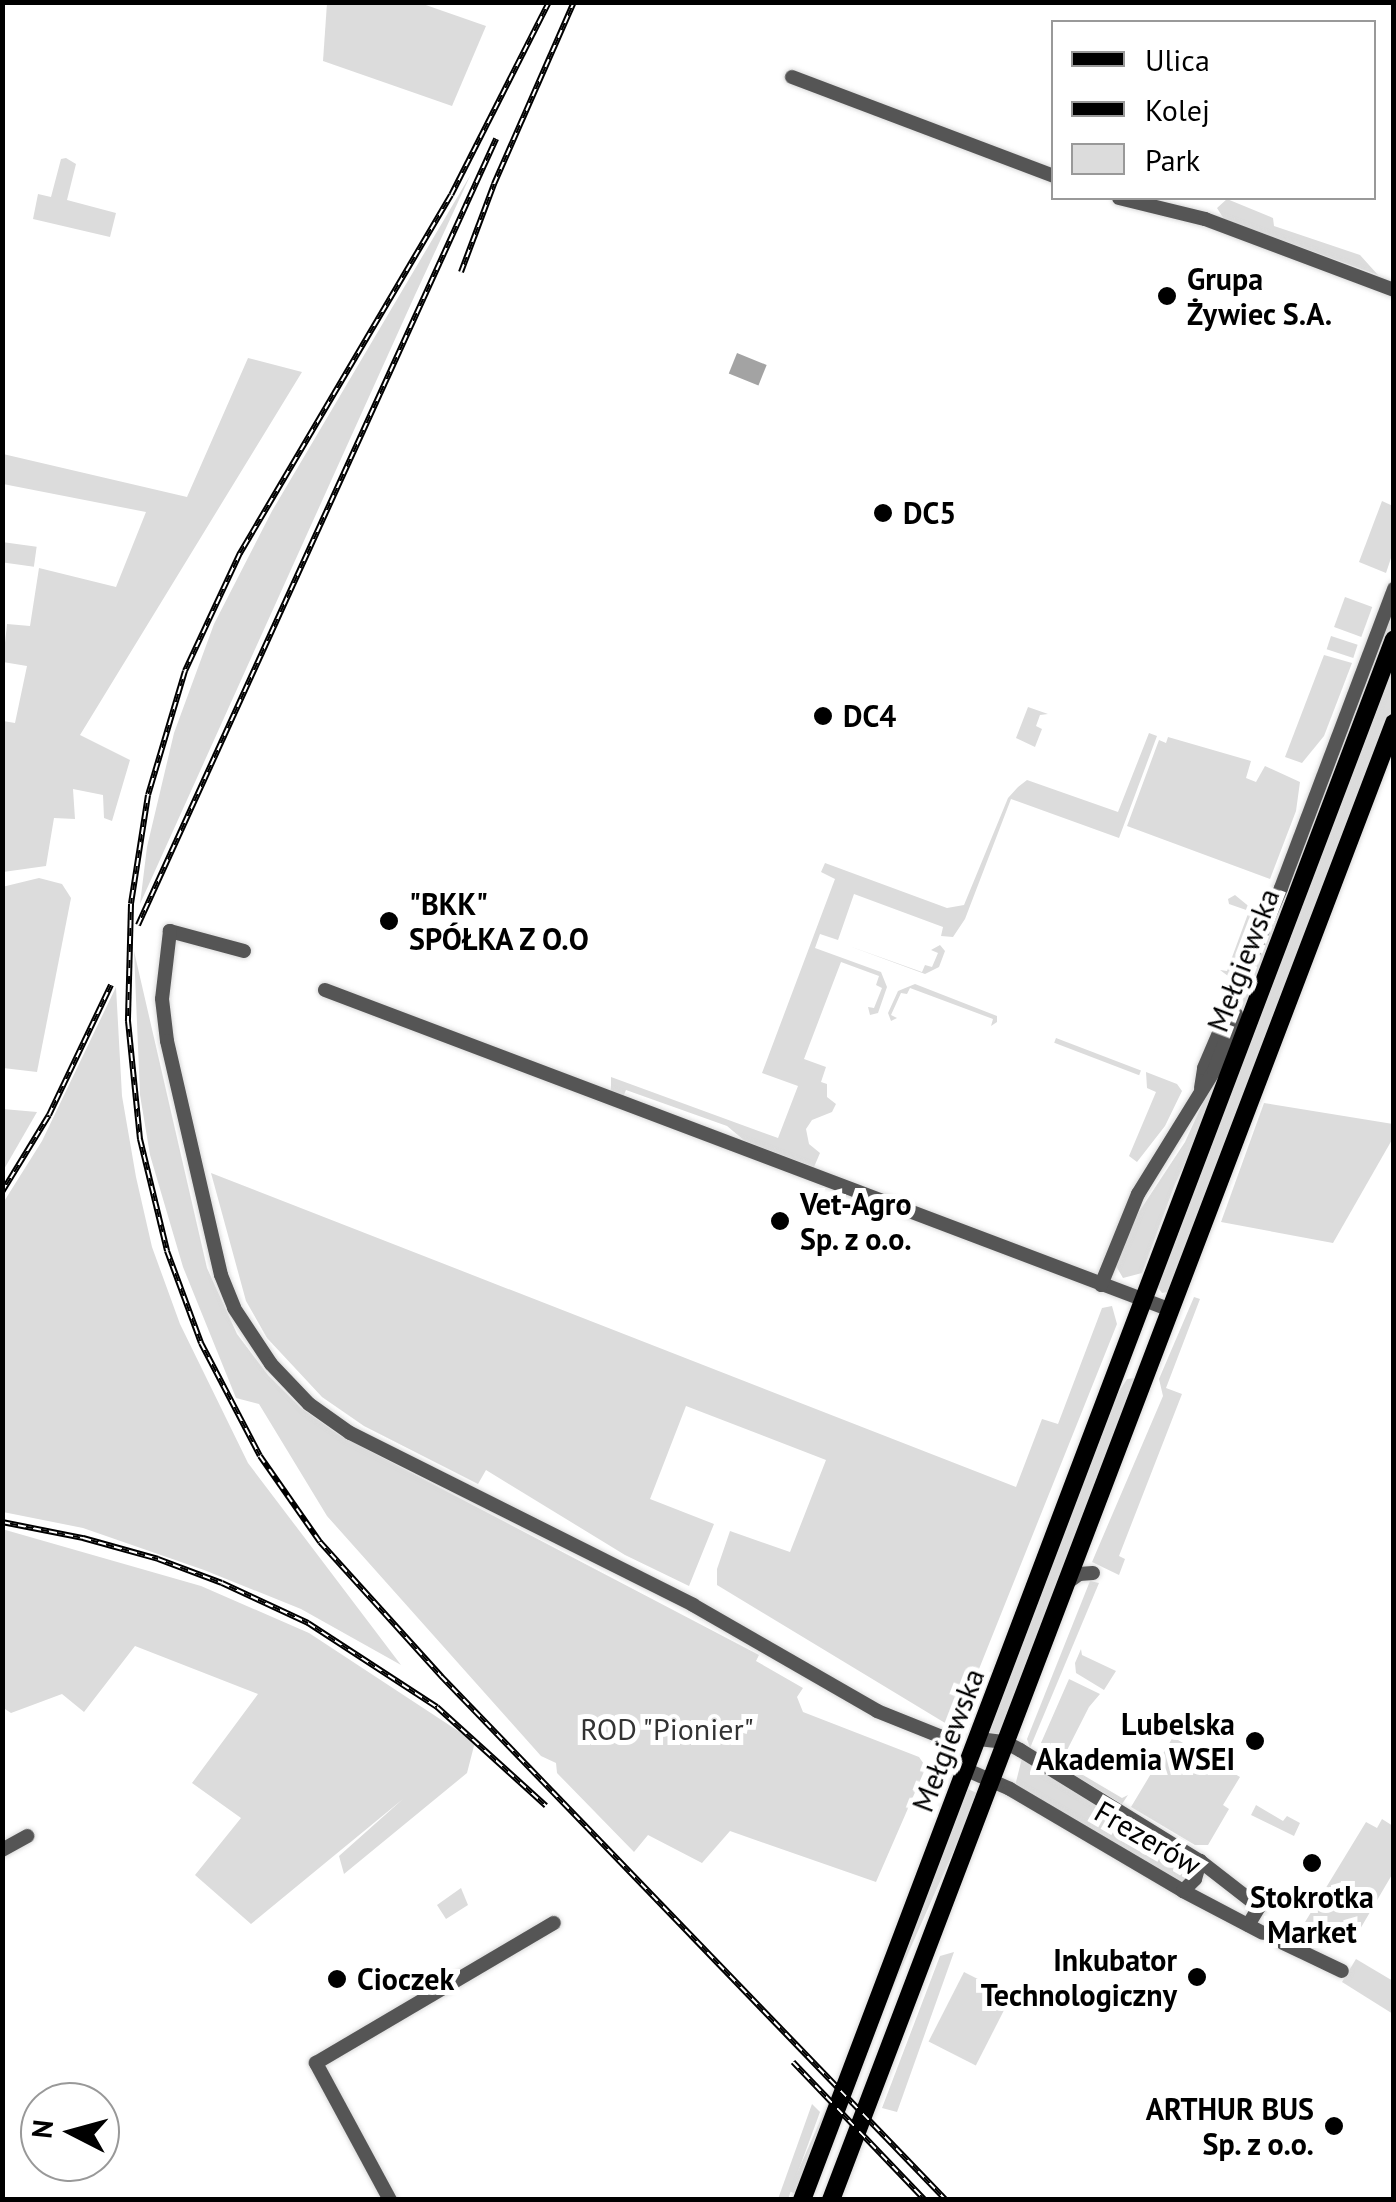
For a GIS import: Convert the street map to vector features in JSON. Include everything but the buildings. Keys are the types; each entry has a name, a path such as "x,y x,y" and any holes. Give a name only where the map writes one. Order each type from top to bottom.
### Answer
{"main road":[{"name":"Mełgiewska","path":"802,2200 1117,1369 1135,1305 1394,638"},
{"name":"Mełgiewska","path":"831,2200 1394,723"},
{"path":"1117,1369 1136,1365 1141,1369 1143,1386"}],"street":[{"path":"792,77 1051,175"},
{"path":"1128,200 1205,218 1394,290"},
{"name":"Mełgiewska","path":"1102,1285 1138,1194 1182,1128 1202,1088 1218,1032 1280,888 1394,590"},
{"path":"244,951 170,931 164,968 164,1020 221,1275 253,1338 294,1390 350,1433 693,1604 877,1711 944,1738"},
{"path":"325,990 1102,1285 1135,1305 1172,1310"},
{"name":"Frezerów","path":"978,1738 1006,1742 1200,1861 1258,1907 1248,1925"},
{"name":"Frezerów","path":"967,1770 992,1780 1183,1892 1263,1932"},
{"path":"2,1850 27,1836"},
{"path":"1183,1892 1195,1879 1200,1861"},
{"path":"390,2200 316,2064 554,1923"},
{"path":"1283,1943 1342,1972"}],"green space":[{"path":"327,3 420,3 486,26 452,106 323,61"},
{"path":"61,159 76,164 67,200 116,213 110,237 33,219 38,194 51,197"},
{"path":"471,174 140,904 147,847 174,733 214,624 272,511"},
{"path":"1229,200 1273,218 1274,226 1360,255 1378,275 1224,219 1217,208"},
{"path":"248,358 302,372 80,735 130,760 112,821 104,818 103,795 73,789 75,819 54,818 46,866 3,872 3,721 15,723 27,666 3,662 7,624 30,626 39,568 116,587 146,512 3,484 3,454 187,497"},
{"path":"1382,501 1393,506 1393,552 1386,573 1359,562"},
{"path":"2,542 37,547 34,567 2,562"},
{"path":"1345,597 1372,607 1361,637 1334,627"},
{"path":"1393,605 1393,625 1207,1118 1175,1184 1142,1273 1123,1278 1116,1266 1133,1221 1185,1142 1202,1105"},
{"path":"1331,636 1358,645 1353,658 1327,649"},
{"path":"1324,655 1352,663 1324,736 1302,763 1285,757"},
{"path":"1393,656 1393,709 1171,1291 1162,1293 1157,1286"},
{"path":"1028,707 1048,714 1040,715 1036,726 1042,729 1035,747 1016,738"},
{"path":"1149,733 1157,736 1119,838 1011,799 965,919 953,937 941,936 943,927 854,894 838,940 820,934 815,948 881,972 887,987 878,1013 870,1015 868,1007 874,1008 882,988 876,985 879,976 841,962 804,1059 826,1067 821,1082 827,1084 827,1097 836,1104 832,1112 812,1120 806,1129 809,1144 820,1153 814,1167 745,1141 727,1126 626,1090 623,1097 611,1092 611,1077 778,1138 798,1086 762,1073 835,879 821,872 825,863 947,908 964,905 1008,798 1018,787 1027,780 1118,812"},
{"path":"1168,737 1251,761 1246,778 1256,782 1265,766 1300,782 1296,811 1270,879 1127,826 1159,740 1166,743"},
{"path":"39,878 62,884 71,898 37,1072 3,1068 2,887"},
{"path":"1235,895 1257,913 1232,979 1220,970 1227,971 1249,911 1229,904 1228,899"},
{"path":"940,945 945,951 939,967 925,974 849,946 922,972 925,965 932,967 938,953 931,950"},
{"name":"ROD \"Pionier\"","path":"134,951 207,1268 237,1334 268,1375 301,1408 339,1435 759,1655 756,1661 803,1688 797,1697 803,1712 919,1757 926,1767 876,1882 730,1831 702,1863 648,1835 634,1852 557,1773 556,1763 541,1756 327,1516 259,1404 236,1398 183,1267 150,1155 140,1095"},
{"path":"915,984 997,1016 997,1022 991,1026 993,1019 910,988 907,994 901,993 891,1015 897,1018 891,1021 888,1013 898,991"},
{"path":"116,987 122,1096 136,1177 152,1247 180,1324 248,1463 401,1665 301,1609 204,1570 83,1528 3,1512 3,1203 42,1141"},
{"path":"1056,1038 1141,1071 1139,1075 1054,1043"},
{"path":"1146,1072 1177,1084 1182,1091 1165,1126 1137,1162 1129,1156 1156,1092 1147,1088"},
{"path":"1264,1103 1393,1124 1393,1138 1333,1243 1221,1222"},
{"path":"2,1109 37,1112 3,1171"},
{"path":"211,1173 1016,1487 1042,1419 1058,1424 1102,1308 1112,1306 1117,1324 955,1729 717,1585 717,1569 730,1531 790,1552 826,1460 686,1406 650,1499 714,1524 689,1586 625,1555 486,1470 478,1484 364,1426 322,1397 267,1338 246,1301"},
{"path":"1194,1297 1200,1299 1166,1388 1182,1394 1119,1556 1125,1559 1119,1575 1092,1562 1163,1396 1159,1379"},
{"path":"1136,1378 1002,1734 989,1733 1115,1398 1127,1379"},
{"path":"2,1529 201,1586 309,1633 475,1742 467,1773 344,1874 339,1856 403,1799 251,1924 195,1875 241,1818 192,1783 258,1694 135,1646 84,1712 62,1694 11,1713 2,1707"},
{"path":"1090,1581 1099,1583 1030,1748 1027,1739"},
{"path":"1081,1649 1082,1655 1116,1671 1104,1690 1076,1673 1075,1663"},
{"path":"1069,1679 1100,1694 1089,1707 1061,1762 1122,1798 1128,1795 1122,1804 1037,1752"},
{"path":"1173,1737 1240,1777 1223,1805 1229,1809 1208,1845 1195,1845 1131,1807"},
{"path":"1022,1758 1190,1861 1188,1879 1180,1882 1015,1786"},
{"path":"968,1789 979,1794 800,2196 789,2191"},
{"path":"1256,1805 1283,1821 1287,1816 1300,1823 1294,1836 1251,1815"},
{"path":"1382,1819 1393,1826 1393,1873 1356,1936 1302,1927 1366,1822 1377,1828"},
{"path":"461,1888 468,1905 446,1919 437,1905"},
{"path":"954,1952 897,2112 882,2108 940,1956"},
{"path":"1356,1959 1393,1981 1393,2014 1342,1982"},
{"path":"964,1972 1011,1996 976,2066 929,2041"},
{"path":"812,2104 820,2112 788,2199 778,2199"}],"shaded area":[{"path":"737,353 767,365 758,385 729,373"}],"railway":[{"path":"549,2 451,195 240,553 185,671 148,795 131,904 128,1021 140,1139 167,1251 201,1343 260,1456 320,1542 441,1676 946,2200"},
{"path":"461,272 494,184 574,2"},
{"path":"138,925 496,139"},
{"path":"2,1192 49,1115 111,985"},
{"path":"2,1522 83,1538 158,1559 222,1583 308,1623 437,1707 546,1806"},
{"path":"793,2062 925,2200"}],"place":[{"name":"Grupa Żywiec S.A.","path":"1167,296"},
{"name":"DC5","path":"883,513"},
{"name":"DC4","path":"823,716"},
{"name":"\"BKK\" SPÓŁKA Z O.O","path":"389,921"},
{"name":"Vet-Agro Sp. z o.o.","path":"780,1221"},
{"name":"Lubelska Akademia WSEI","path":"1255,1741"},
{"name":"Stokrotka Market","path":"1312,1863"},
{"name":"Inkubator Technologiczny","path":"1197,1977"},
{"name":"Cioczek","path":"337,1979"},
{"name":"ARTHUR BUS Sp. z o.o.","path":"1334,2126"}]}
